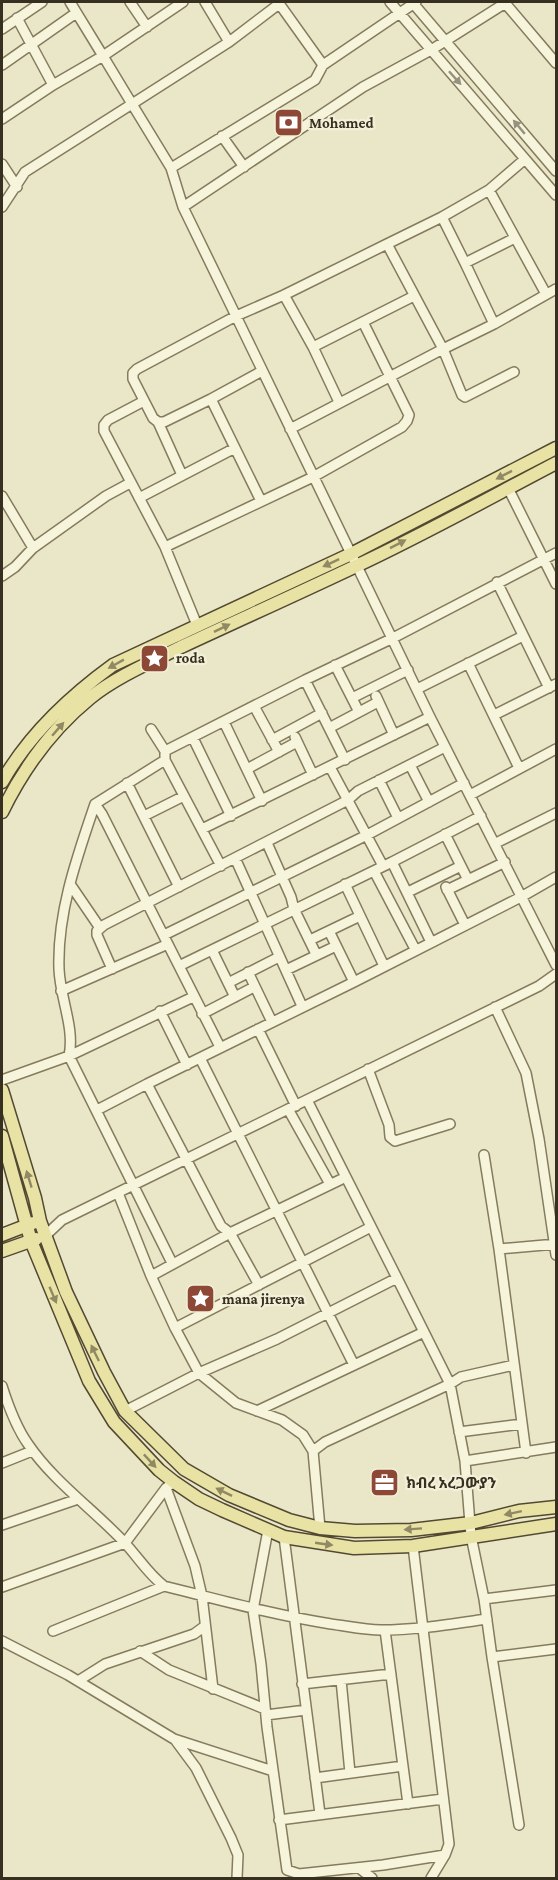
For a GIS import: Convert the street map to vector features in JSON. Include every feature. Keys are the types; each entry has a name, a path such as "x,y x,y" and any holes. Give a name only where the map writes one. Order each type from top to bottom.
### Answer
{"main road":[{"path":"2,782 29,742 57,710 113,665 351,554 556,448"},
{"path":"2,812 15,786 41,749 66,720 91,697 121,678 269,605 356,566 556,463"},
{"path":"29,742 41,749"},
{"path":"2,1090 40,1221 66,1292 125,1411 174,1460 208,1484 289,1520 320,1528 355,1531 411,1530 471,1522 519,1511 556,1507"},
{"path":"2,1136 31,1241 89,1381 114,1422 170,1485 284,1537 354,1548 413,1546 556,1524"},
{"path":"2,1235 40,1221"},
{"path":"2,1251 46,1235"}],"street":[{"path":"2,28 42,2"},
{"path":"69,2 171,168 183,207 261,371 430,717 556,965"},
{"path":"130,2 147,27"},
{"path":"2,119 53,85 103,56 183,2"},
{"path":"205,2 229,42"},
{"path":"390,2 556,195"},
{"path":"171,168 315,80 323,65 414,2 556,169"},
{"path":"183,207 363,87 431,50 506,2 556,63"},
{"path":"2,207 25,172 229,42 278,3 323,65"},
{"path":"2,65 76,13"},
{"path":"17,18 30,46 53,85"},
{"path":"222,136 244,167"},
{"path":"182,476 158,422 153,418 133,379 133,373 137,369 236,316 284,295 442,217 489,190 525,159"},
{"path":"2,164 17,187"},
{"path":"489,190 546,294"},
{"path":"442,217 494,324"},
{"path":"465,263 515,238"},
{"path":"387,244 443,348 465,397 514,372"},
{"path":"290,429 443,348 494,324 556,289"},
{"path":"284,295 313,347 339,402"},
{"path":"313,347 414,296"},
{"path":"165,548 313,477 402,427 409,415 363,322"},
{"path":"158,422 164,422 211,399 261,371"},
{"path":"211,399 261,501"},
{"path":"144,401 108,420 104,425 108,441 165,548 197,625"},
{"path":"139,498 235,448"},
{"path":"2,576 15,567 33,548 106,496 130,483"},
{"path":"508,488 556,584"},
{"path":"2,495 33,548"},
{"path":"172,1263 69,1056 71,1039 61,991 60,945 70,884 95,804 193,738 556,553"},
{"path":"494,715 553,686 523,636 497,582"},
{"path":"417,689 523,636"},
{"path":"468,663 519,768"},
{"path":"335,666 359,712"},
{"path":"352,698 408,670"},
{"path":"305,680 345,760"},
{"path":"372,689 394,735"},
{"path":"329,728 378,702"},
{"path":"254,706 279,752"},
{"path":"272,740 322,713"},
{"path":"202,829 430,717"},
{"path":"224,722 262,801"},
{"path":"151,729 221,866"},
{"path":"291,730 313,776"},
{"path":"193,738 231,816"},
{"path":"247,769 297,742"},
{"path":"112,969 97,935 100,928 267,843 348,800 358,791 446,747"},
{"path":"470,795 556,749"},
{"path":"410,765 429,802"},
{"path":"330,767 383,866 415,949"},
{"path":"380,780 398,818"},
{"path":"127,783 180,887"},
{"path":"61,991 112,969 250,891 368,835 464,783"},
{"path":"144,816 184,796"},
{"path":"95,804 148,903 220,1047"},
{"path":"496,843 556,813"},
{"path":"179,966 481,816"},
{"path":"445,834 468,880"},
{"path":"267,843 294,909 316,954"},
{"path":"235,858 302,1006"},
{"path":"447,890 505,862"},
{"path":"383,866 408,892 431,942"},
{"path":"408,892 461,866"},
{"path":"441,877 465,925"},
{"path":"97,1110 354,982 556,877"},
{"path":"70,884 100,928"},
{"path":"345,884 384,966"},
{"path":"310,940 360,916"},
{"path":"329,931 354,982"},
{"path":"286,970 336,946"},
{"path":"212,950 235,997"},
{"path":"228,983 279,957"},
{"path":"248,972 272,1022"},
{"path":"46,1235 62,1220 539,986 556,974"},
{"path":"202,1014 254,987"},
{"path":"2,1080 69,1056 193,997"},
{"path":"495,1007 526,1073 539,1139 556,1255"},
{"path":"160,1011 187,1065"},
{"path":"258,1029 292,1107 330,1184"},
{"path":"201,1058 354,1365"},
{"path":"368,1068 386,1118 390,1137 395,1141 450,1124"},
{"path":"147,1084 221,1227 230,1233 259,1285"},
{"path":"307,1100 450,1384 465,1461 471,1536 484,1599 519,1825"},
{"path":"484,1155 526,1453"},
{"path":"150,1276 230,1233 346,1177"},
{"path":"118,1193 150,1276 199,1374 236,1403 282,1420 298,1430 313,1451 320,1528"},
{"path":"40,1221 62,1220"},
{"path":"175,1328 371,1227"},
{"path":"499,1249 556,1244"},
{"path":"125,1411 199,1374 277,1340 397,1278"},
{"path":"257,1411 424,1332"},
{"path":"313,1451 325,1442 467,1375 514,1365"},
{"path":"2,1386 4,1402 32,1451 125,1543 155,1579 164,1586 253,1610 362,1629 385,1630 487,1619"},
{"path":"459,1432 522,1424"},
{"path":"465,1461 556,1447"},
{"path":"2,1463 32,1451"},
{"path":"2,1587 125,1543 170,1485"},
{"path":"170,1485 202,1596 213,1689"},
{"path":"2,1525 78,1499"},
{"path":"268,1530 253,1610 284,1860 289,1871 299,1874 359,1868 445,1855"},
{"path":"284,1537 320,1814"},
{"path":"413,1546 448,1844 445,1855 431,1878"},
{"path":"53,1631 164,1586"},
{"path":"484,1599 556,1590"},
{"path":"78,1681 105,1664 195,1634 205,1626"},
{"path":"385,1630 408,1804"},
{"path":"2,1641 78,1681 174,1739 273,1771"},
{"path":"492,1657 556,1649"},
{"path":"140,1651 169,1670 265,1712 306,1710"},
{"path":"302,1684 391,1674"},
{"path":"341,1680 350,1773"},
{"path":"174,1739 196,1768 231,1838 238,1855 237,1878"},
{"path":"315,1778 403,1766"},
{"path":"279,1820 443,1800"},
{"path":"359,1868 372,1878"}],"place":[{"name":"Mohamed","path":"288,123"},
{"name":"roda","path":"155,658"},
{"name":"mana jirenya","path":"201,1299"},
{"name":"ክብረ አረጋውያን","path":"385,1483"}]}
